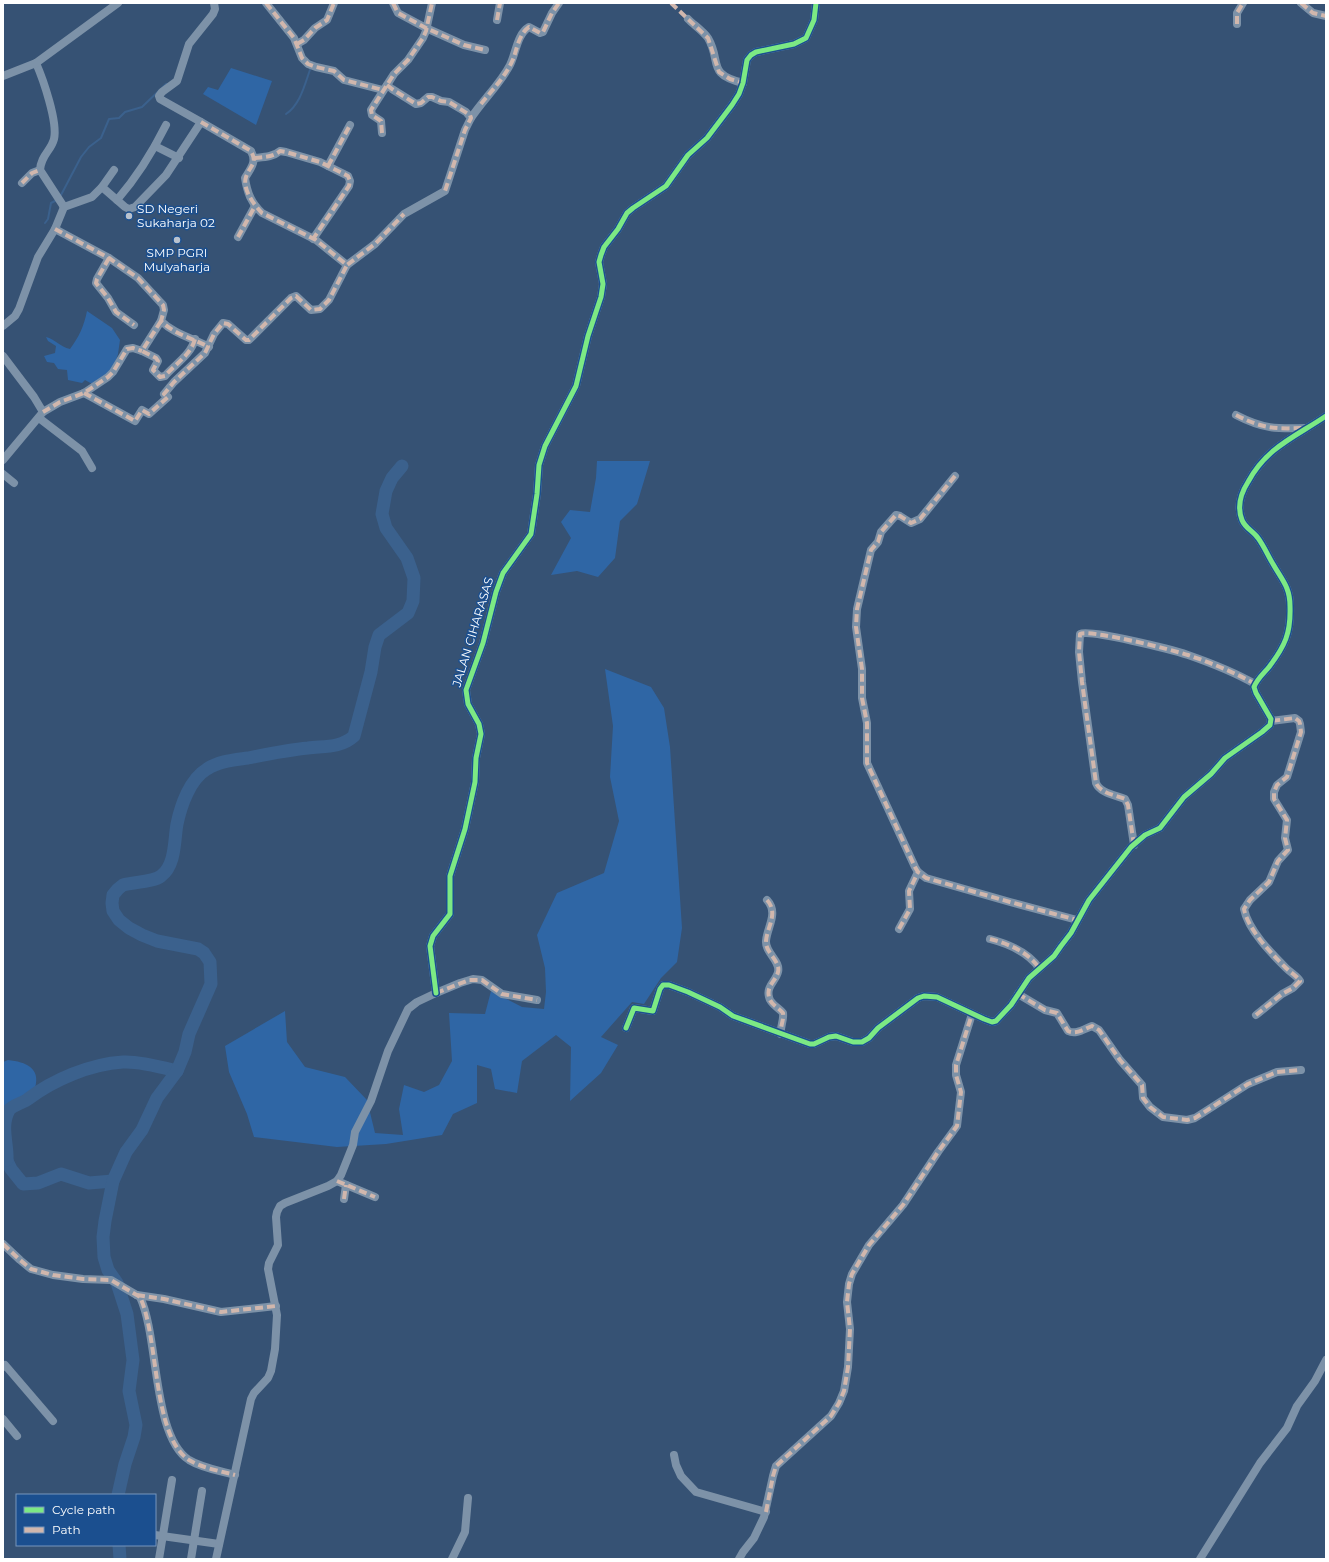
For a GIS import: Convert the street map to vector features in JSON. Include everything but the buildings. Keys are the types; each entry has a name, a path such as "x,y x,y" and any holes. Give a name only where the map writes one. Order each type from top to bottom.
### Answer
{"street":[{"path":"3,76 36,63 118,3"},
{"path":"214,3 215,9 213,14 189,44 178,81 162,92 159,96 160,99 250,151 254,158 254,162 245,178 247,189 255,206 262,213 313,239 347,265"},
{"path":"266,3 298,44 302,58 311,66 331,70 344,80 385,87 416,104 421,103 428,97 449,102 466,112 471,118"},
{"path":"298,44 315,28 327,20 334,3"},
{"path":"393,3 398,13 426,28 464,46 485,50"},
{"path":"382,133 381,121 372,115 371,110 394,74 408,60 423,38 432,3"},
{"path":"497,20 500,3"},
{"path":"84,393 135,421 142,410 149,414 168,397 164,394 209,347 214,334 223,323 228,324 243,338 249,340 291,298 296,296 311,310 320,309 329,300 347,265 375,244 404,214 445,191 471,118 506,71 512,60 518,42 525,31 529,27 542,33 559,3"},
{"name":"JALAN CIHARASAS","path":"436,993 430,946 433,936 450,914 450,876 465,829 475,782 476,758 481,734 478,724 468,704 466,690 483,643 496,592 503,573 531,534 539,465 545,446 576,386 588,336 601,297 603,284 599,262 604,247 618,229 627,213 636,205 666,186 688,155 707,138 737,98 743,83 746,60 752,54 794,44 806,38 814,20 816,3"},
{"path":"1237,24 1237,13 1243,3"},
{"path":"1301,3 1313,13 1326,16"},
{"path":"688,19 708,38 719,72 730,79 743,83"},
{"path":"36,63 47,93 55,133 53,142 43,157 40,170 64,207"},
{"path":"102,186 127,208 135,207 166,175 201,122"},
{"path":"117,200 156,146 166,125"},
{"path":"328,166 350,125"},
{"path":"156,146 178,158"},
{"path":"254,158 266,158 277,154 280,151 298,155 328,166 348,176 350,181 349,186 313,239"},
{"path":"22,183 32,173 40,170"},
{"path":"3,326 15,316 19,309 38,258 55,229 64,207 92,197 114,170"},
{"path":"238,237 255,206"},
{"path":"55,229 109,258 138,278 162,305 164,310 161,321 142,351"},
{"path":"109,258 96,283 108,298 116,312 134,325"},
{"path":"161,321 174,332 194,339 209,347"},
{"path":"3,460 41,415 60,402 84,393 113,372 127,349 133,348 156,358 158,361 153,370 159,376 163,377 189,351 193,345 194,339"},
{"path":"3,356 34,397 41,415 82,451 92,468"},
{"path":"1236,415 1252,423 1269,428 1309,427"},
{"path":"1271,721 1256,693 1255,684 1285,644 1288,632 1290,605 1288,589 1264,548 1242,520 1240,502 1241,496 1255,468 1268,455 1287,440 1326,416"},
{"path":"3,474 14,483"},
{"path":"955,476 920,519 911,523 896,515 881,532 878,542 871,550 857,608 856,627 862,669 862,698 867,723 867,763 918,872 926,878 1077,920"},
{"path":"1134,845 1125,799 1104,791 1098,787 1096,783 1082,682 1079,652 1080,634 1084,632 1108,636 1187,655 1239,675 1255,684"},
{"path":"1256,1015 1282,994 1293,988 1300,981 1258,938 1247,919 1244,909 1250,900 1269,882 1278,861 1288,850 1285,838 1287,820 1274,799 1274,792 1277,785 1287,777 1301,732 1300,724 1295,718 1271,721"},
{"path":"626,1028 634,1008 653,1011 660,989 663,985 669,985 702,998 733,1016 810,1044 836,1036 853,1042 862,1042 918,998 924,996 937,997 988,1021 996,1021 1029,978 1054,956 1071,933 1089,900 1134,845 1145,836 1160,828 1184,797 1211,774 1229,754 1266,729 1271,721"},
{"path":"899,930 910,909 909,891 918,872"},
{"path":"767,900 771,904 773,912 766,945 768,951 778,966 776,980 771,984 769,998 771,1002 783,1013 780,1027 781,1034"},
{"path":"990,939 1009,945 1026,955 1034,960 1039,968"},
{"path":"216,1559 251,1399 254,1393 268,1378 271,1371 276,1335 276,1306 268,1269 269,1263 278,1245 276,1217 280,1206 336,1181 346,1164 353,1145 355,1132 371,1101 388,1051 405,1014 411,1005 469,980 482,980 502,994 537,1000"},
{"path":"1018,994 1045,1010 1057,1013 1068,1031 1071,1033 1092,1026 1096,1028 1120,1060 1142,1085 1145,1101 1163,1117 1187,1120 1195,1118 1248,1084 1276,1072 1301,1070"},
{"path":"739,1559 754,1538 766,1512 776,1466 831,1416 844,1392 848,1367 850,1329 847,1292 852,1274 869,1245 903,1205 957,1126 961,1092 956,1075 956,1065 972,1014"},
{"path":"336,1181 374,1197"},
{"path":"344,1199 346,1185"},
{"path":"3,1244 31,1269 82,1279 113,1280 137,1295 164,1299 221,1312 276,1306"},
{"path":"137,1295 142,1301 147,1318 164,1413 169,1432 176,1448 191,1461 235,1475"},
{"path":"1200,1559 1260,1463 1287,1428 1297,1406 1315,1381 1326,1360"},
{"path":"3,1367 5,1365 53,1421"},
{"path":"3,1418 17,1436"},
{"path":"674,1454 676,1465 681,1476 696,1492 766,1512"},
{"path":"159,1559 159,1536 172,1480"},
{"path":"191,1559 202,1491"},
{"path":"452,1559 465,1532 468,1498"},
{"path":"159,1536 219,1544"}],"shaded area":[{"path":"231,68 272,81 256,125 203,94 208,87 218,90"},
{"path":"87,311 112,328 120,340 118,354 112,373 94,385 85,380 82,383 68,380 67,370 58,369 54,363 47,362 44,356 55,353 56,346 48,341 46,337 52,339 63,347 70,349 81,331"},
{"path":"597,461 650,461 637,504 620,521 615,558 598,577 577,571 551,575 571,538 561,522 570,510 590,512 596,478"},
{"path":"605,669 651,687 664,708 670,747 682,928 677,962 661,978 644,1004 632,1002 601,1037 618,1045 601,1073 570,1101 571,1047 556,1035 522,1061 517,1093 495,1089 491,1069 477,1065 477,1103 453,1114 442,1135 386,1144 337,1147 254,1137 247,1114 229,1072 225,1046 285,1011 287,1042 305,1067 345,1077 367,1100 375,1133 403,1135 399,1109 404,1085 424,1092 439,1085 452,1061 449,1013 485,1014 491,991 522,1007 544,1009 546,992 545,968 537,935 557,893 604,873 619,821 610,777 613,726"},
{"path":"8,1060 21,1062 30,1067 36,1075 36,1081 35,1088 9,1106 3,1115 3,1062"}],"waterway":[{"path":"286,114 299,99 311,67"},
{"path":"61,195 81,157 89,147 101,138 109,119 119,118 125,112 142,107 166,84 168,84"},
{"path":"45,223 48,219 51,203 57,200"},
{"path":"118,1494 136,1425 129,1391 133,1360 127,1314 117,1283 108,1270 104,1257 103,1237 105,1221 113,1181 126,1152 142,1130 157,1098 177,1071 185,1052 189,1034 211,984 210,962 204,953 198,949 157,941 129,928 119,920 113,911 113,895 123,885 154,880 166,871 172,859 177,824 187,793 196,779 207,769 216,764 232,760 293,750 338,745 354,736 379,635 408,613 413,601 414,578 407,558 386,528 382,514 386,491 392,478 402,466"},
{"path":"7,1160 5,1122 9,1110 60,1079 98,1066 123,1062 136,1062 177,1071"},
{"path":"3,1153 11,1169 23,1184 38,1183 61,1174 89,1183 113,1181"},
{"path":"119,1546 120,1559"}],"marked path":[{"path":"266,3 294,38 302,58 308,64 334,71 344,80 383,90"},
{"path":"297,44 304,40 315,28 327,20 334,3"},
{"path":"393,3 398,13 426,28 464,45 485,50"},
{"path":"382,133 381,121 372,115 371,110 394,74 408,60 423,38 432,3"},
{"path":"497,20 500,3"},
{"path":"481,104 508,70 523,33 529,27 540,33 543,32 552,13 559,3"},
{"path":"671,3 708,38 719,72 730,79 743,83"},
{"path":"1237,24 1237,13 1243,3"},
{"path":"1301,3 1313,13 1326,16"},
{"path":"387,85 416,104 421,103 428,97 432,97 441,101 449,102 470,115 471,118 465,130 445,191"},
{"path":"201,122 251,151 254,162 245,182 247,192 262,213 316,240 347,265 375,244 404,214"},
{"path":"328,166 350,125"},
{"path":"254,158 271,156 280,151 286,152 320,162 348,176 350,181 349,186 313,239"},
{"path":"22,183 32,173 40,170"},
{"path":"238,237 255,206"},
{"path":"55,229 109,258 138,278 163,305 164,310 161,321 177,333 209,347"},
{"path":"109,258 96,283 108,298 116,312 134,325"},
{"path":"84,393 135,421 142,410 149,414 168,397 164,394 174,382 205,353 214,334 223,323 228,324 246,340 249,340 291,298 296,296 311,310 320,309 329,300 347,265"},
{"path":"161,321 142,351 156,358 158,361 153,370 160,377 165,376 186,355 195,339"},
{"path":"43,412 60,402 84,393 108,377 113,372 127,349 133,348 142,351"},
{"path":"1236,415 1262,426 1305,428"},
{"path":"955,476 920,519 911,523 896,515 881,532 878,542 871,550 857,609 856,627 862,669 862,698 867,723 867,763 915,867 918,872 926,878 1077,920"},
{"path":"1134,845 1128,805 1125,799 1104,791 1096,783 1082,682 1079,652 1080,634 1099,634 1179,652 1222,668 1255,684"},
{"path":"1256,1015 1282,994 1293,988 1300,981 1261,941 1250,925 1244,909 1250,900 1269,882 1278,861 1288,850 1285,838 1287,820 1274,799 1274,792 1277,785 1287,777 1301,732 1300,724 1295,718 1271,721"},
{"path":"899,929 910,909 909,891 918,872"},
{"path":"767,900 772,910 772,915 766,945 778,968 777,975 768,993 771,1002 783,1013 781,1034"},
{"path":"990,939 1018,949 1035,962 1039,968"},
{"path":"436,993 469,980 482,980 502,994 537,1000"},
{"path":"1018,994 1045,1010 1057,1013 1068,1031 1077,1032 1092,1026 1099,1030 1120,1060 1142,1085 1143,1098 1150,1107 1163,1117 1187,1120 1195,1118 1248,1084 1277,1072 1301,1070"},
{"path":"766,1512 776,1466 831,1416 844,1391 848,1367 850,1329 847,1302 852,1274 869,1245 903,1205 957,1126 961,1092 956,1075 956,1065 972,1014"},
{"path":"337,1181 375,1197"},
{"path":"344,1199 346,1185"},
{"path":"3,1244 31,1269 53,1275 83,1279 111,1280 140,1297 146,1315 162,1408 168,1430 177,1448 194,1463 235,1475"},
{"path":"137,1295 164,1299 221,1312 276,1306"}],"cycle path":[{"path":"436,993 430,946 433,936 450,914 450,876 465,829 475,782 476,758 481,734 479,724 468,704 466,690 483,643 496,592 503,573 531,534 537,494 539,465 545,446 576,386 588,336 601,297 603,284 599,262 604,247 618,229 627,213 666,186 688,155 707,138 739,94 743,83 747,60 751,55 756,52 794,44 806,38 814,20 816,3"},
{"path":"626,1028 634,1008 653,1011 660,989 663,985 669,985 688,992 720,1007 733,1016 810,1044 836,1036 853,1042 862,1042 918,998 924,996 937,997 984,1019 992,1022 996,1021 1011,1005 1029,978 1054,956 1071,933 1089,900 1131,847 1145,835 1160,828 1184,797 1211,774 1225,758 1270,725 1271,719 1254,687 1275,659 1286,639 1290,616 1290,599 1285,584 1262,544 1243,523 1240,510 1240,500 1246,486 1256,470 1273,451 1326,416"}],"place":[{"name":"SD Negeri Sukaharja 02","path":"129,216"},
{"name":"SMP PGRI Mulyaharja","path":"177,240"}]}
